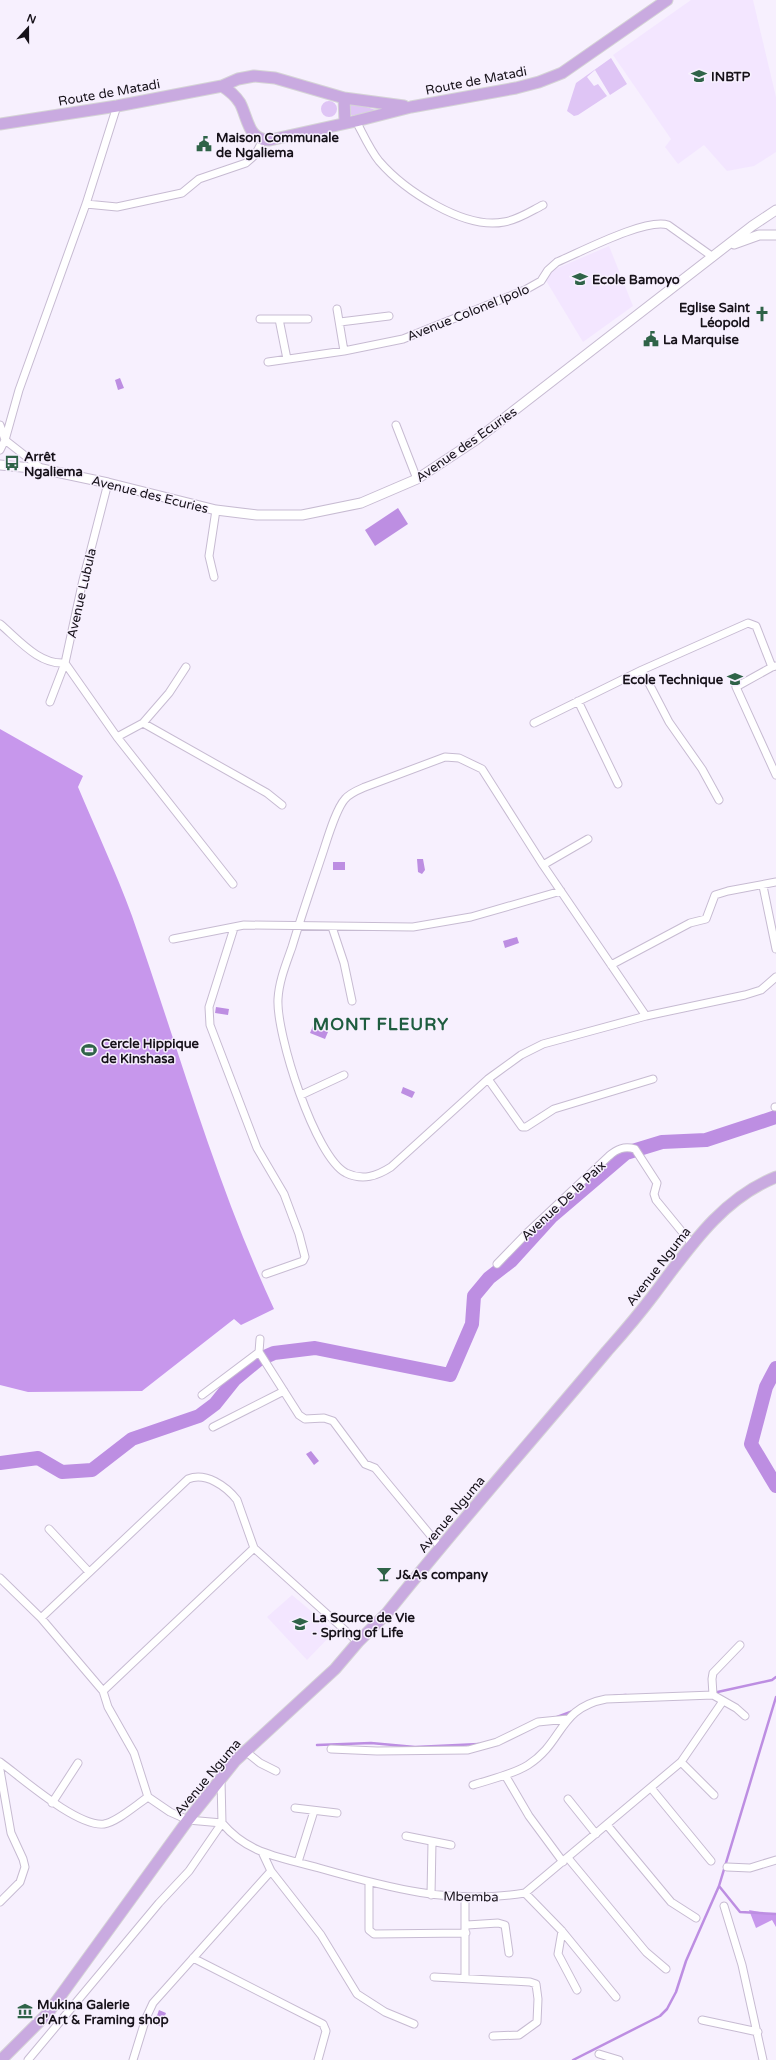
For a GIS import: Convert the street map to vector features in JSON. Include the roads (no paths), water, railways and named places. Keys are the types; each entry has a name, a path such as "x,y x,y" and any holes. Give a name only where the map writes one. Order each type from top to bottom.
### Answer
{"main road":[{"name":"Route de Matadi","path":"263,140 351,122 411,107 516,88 562,73 667,0"},
{"name":"Route de Matadi","path":"0,124 117,106 222,86 238,79 254,76 275,78 344,98 411,107"},
{"path":"222,86 233,93 240,104 252,133 263,140"},
{"path":"344,98 351,122"},
{"name":"Avenue Nguma","path":"0,2060 48,2012 188,1820 235,1761 325,1679 358,1642 387,1613 643,1308 692,1244 720,1212 740,1197 776,1177"}],"street":[{"path":"0,450 5,440 19,390 86,204 117,106"},
{"path":"351,122 378,160 400,183 440,207 470,219 487,223 504,222 519,217 543,205"},
{"path":"86,204 116,207 182,193 200,179 246,162 255,154 263,140"},
{"name":"Avenue des Ecuries","path":"0,465 42,469 108,483 216,510 257,515 302,515 361,503 417,479 476,440 762,218 776,210"},
{"name":"Avenue Colonel Ipolo","path":"268,362 344,351 403,339 525,290 541,281 548,270 557,262 644,225 662,223 668,225 713,257"},
{"name":"Avenue des Ecuries","path":"722,250 760,235 776,235"},
{"path":"337,309 344,351"},
{"path":"340,322 389,316"},
{"path":"260,319 308,319"},
{"path":"279,319 287,359"},
{"path":"0,425 5,440 42,469"},
{"path":"396,425 417,479"},
{"name":"Avenue Lubula","path":"50,702 65,663 83,580 108,483"},
{"path":"214,577 209,556 216,510"},
{"path":"534,723 642,670 748,623 756,626 774,666 736,687 776,775"},
{"path":"0,624 42,659 55,664 65,663 117,737 233,884"},
{"path":"117,737 143,723 169,693 186,667"},
{"path":"642,670 669,722 702,769 719,800"},
{"path":"578,701 618,784"},
{"path":"143,723 258,788 282,804"},
{"path":"646,1016 543,865 482,769 459,758 445,757 353,792 344,800 339,808 280,983 278,1015 285,1051 308,1116 330,1157 337,1166 346,1172 354,1175 371,1177 379,1175 391,1167 488,1079 522,1055 543,1044 646,1016 745,995 761,990 776,977"},
{"path":"543,865 588,839"},
{"path":"611,965 684,926 706,920 716,895 728,891 762,886 776,882"},
{"path":"762,886 776,949"},
{"path":"173,939 244,925 298,927 412,927 471,917 561,891"},
{"path":"332,927 344,963 352,1001"},
{"path":"234,928 209,1007 210,1025 257,1148 284,1194 305,1257 303,1261 266,1274"},
{"path":"301,1095 344,1074"},
{"path":"488,1079 519,1124 526,1127 554,1109 653,1079"},
{"name":"Avenue De la Paix","path":"497,1264 528,1232 609,1156 619,1149 636,1150 657,1183 654,1194 656,1200 692,1244"},
{"path":"260,1339 261,1354 302,1417 328,1419 336,1423 365,1464 375,1468 441,1548"},
{"path":"202,1395 261,1354"},
{"path":"213,1427 284,1390"},
{"path":"41,1618 188,1479 196,1476 210,1478 233,1495 239,1505 254,1548 358,1642"},
{"path":"49,1529 90,1572"},
{"path":"104,1691 254,1548"},
{"path":"0,1578 41,1618 104,1691 108,1707 134,1753 148,1798 170,1812 188,1820 222,1823"},
{"path":"713,1695 713,1673 740,1645"},
{"path":"473,1785 505,1776 528,1765 549,1746 568,1718 582,1707 606,1699 713,1695 736,1708 745,1716"},
{"path":"616,1997 562,1931 525,1893 682,1762 723,1701"},
{"path":"331,1748 377,1751 468,1750 497,1742 538,1722 568,1718"},
{"path":"245,1751 265,1766 276,1771"},
{"path":"0,1762 52,1803 89,1822 104,1824 114,1820 148,1798"},
{"path":"682,1762 714,1795"},
{"path":"52,1803 78,1763"},
{"path":"0,1770 11,1833 23,1858 25,1867 20,1882 0,1902"},
{"path":"505,1776 529,1816 565,1860 646,1952 666,1969"},
{"path":"28,2060 159,1903 178,1884 222,1823 221,1780"},
{"path":"651,1788 711,1861"},
{"path":"568,1799 596,1834"},
{"path":"295,1808 337,1813"},
{"path":"298,1862 314,1811"},
{"name":"Mbemba","path":"222,1823 234,1837 263,1854 298,1862 369,1882 431,1895 465,1898 494,1898 525,1893"},
{"path":"607,1826 671,1902 696,1918"},
{"path":"406,1836 432,1842 451,1844"},
{"path":"431,1895 432,1842"},
{"path":"263,1854 271,1871 323,1938 356,1994 385,2012 414,2024"},
{"path":"727,1867 750,1868 776,1860"},
{"path":"133,2060 150,2008 271,1871"},
{"path":"369,1882 369,1928 374,1934 466,1934"},
{"path":"465,1898 465,1978"},
{"path":"724,1906 742,1965 763,2060"},
{"path":"466,1925 498,1923 505,1925 509,1953"},
{"path":"562,1931 558,1954 577,1990"},
{"path":"193,1958 323,2024 326,2031 318,2060"},
{"path":"434,1977 530,1982 536,1984 538,1999 537,2022 519,2034 493,2036"},
{"path":"702,2020 758,2032"},
{"path":"600,2054 619,2060"}],"waterway":[{"path":"0,1463 38,1458 62,1472 92,1470 132,1439 199,1416 215,1404 235,1379 258,1360 274,1353 315,1348 450,1375 472,1324 474,1296 489,1278 511,1261 551,1217 626,1153 662,1142 706,1140 776,1117"},
{"path":"776,1368 766,1387 751,1444 776,1486"},
{"path":"713,1693 772,1680 776,1677"},
{"path":"614,1696 626,1695"},
{"path":"573,2060 660,2016 667,2009 676,1992 686,1961 719,1886 776,1697"},
{"path":"557,1717 573,1711"},
{"path":"317,1745 371,1743 415,1747 479,1744"},
{"path":"719,1886 740,1912 776,1914"}],"place":[{"name":"INBTP","path":"699,76"},
{"name":"Maison Communale de Ngaliema","path":"204,144"},
{"name":"Ecole Bamoyo","path":"580,279"},
{"name":"Eglise Saint Léopold","path":"762,314"},
{"name":"La Marquise","path":"651,339"},
{"name":"Arrêt Ngaliema","path":"12,463"},
{"name":"Ecole Technique","path":"735,679"},
{"name":"Cercle Hippique de Kinshasa","path":"89,1050"},
{"name":"J&As company","path":"384,1574"},
{"name":"La Source de Vie - Spring of Life","path":"300,1624"},
{"name":"Mukina Galerie d'Art & Framing shop","path":"25,2011"}],"district":[{"name":"MONT FLEURY","path":"381,1024"}]}
